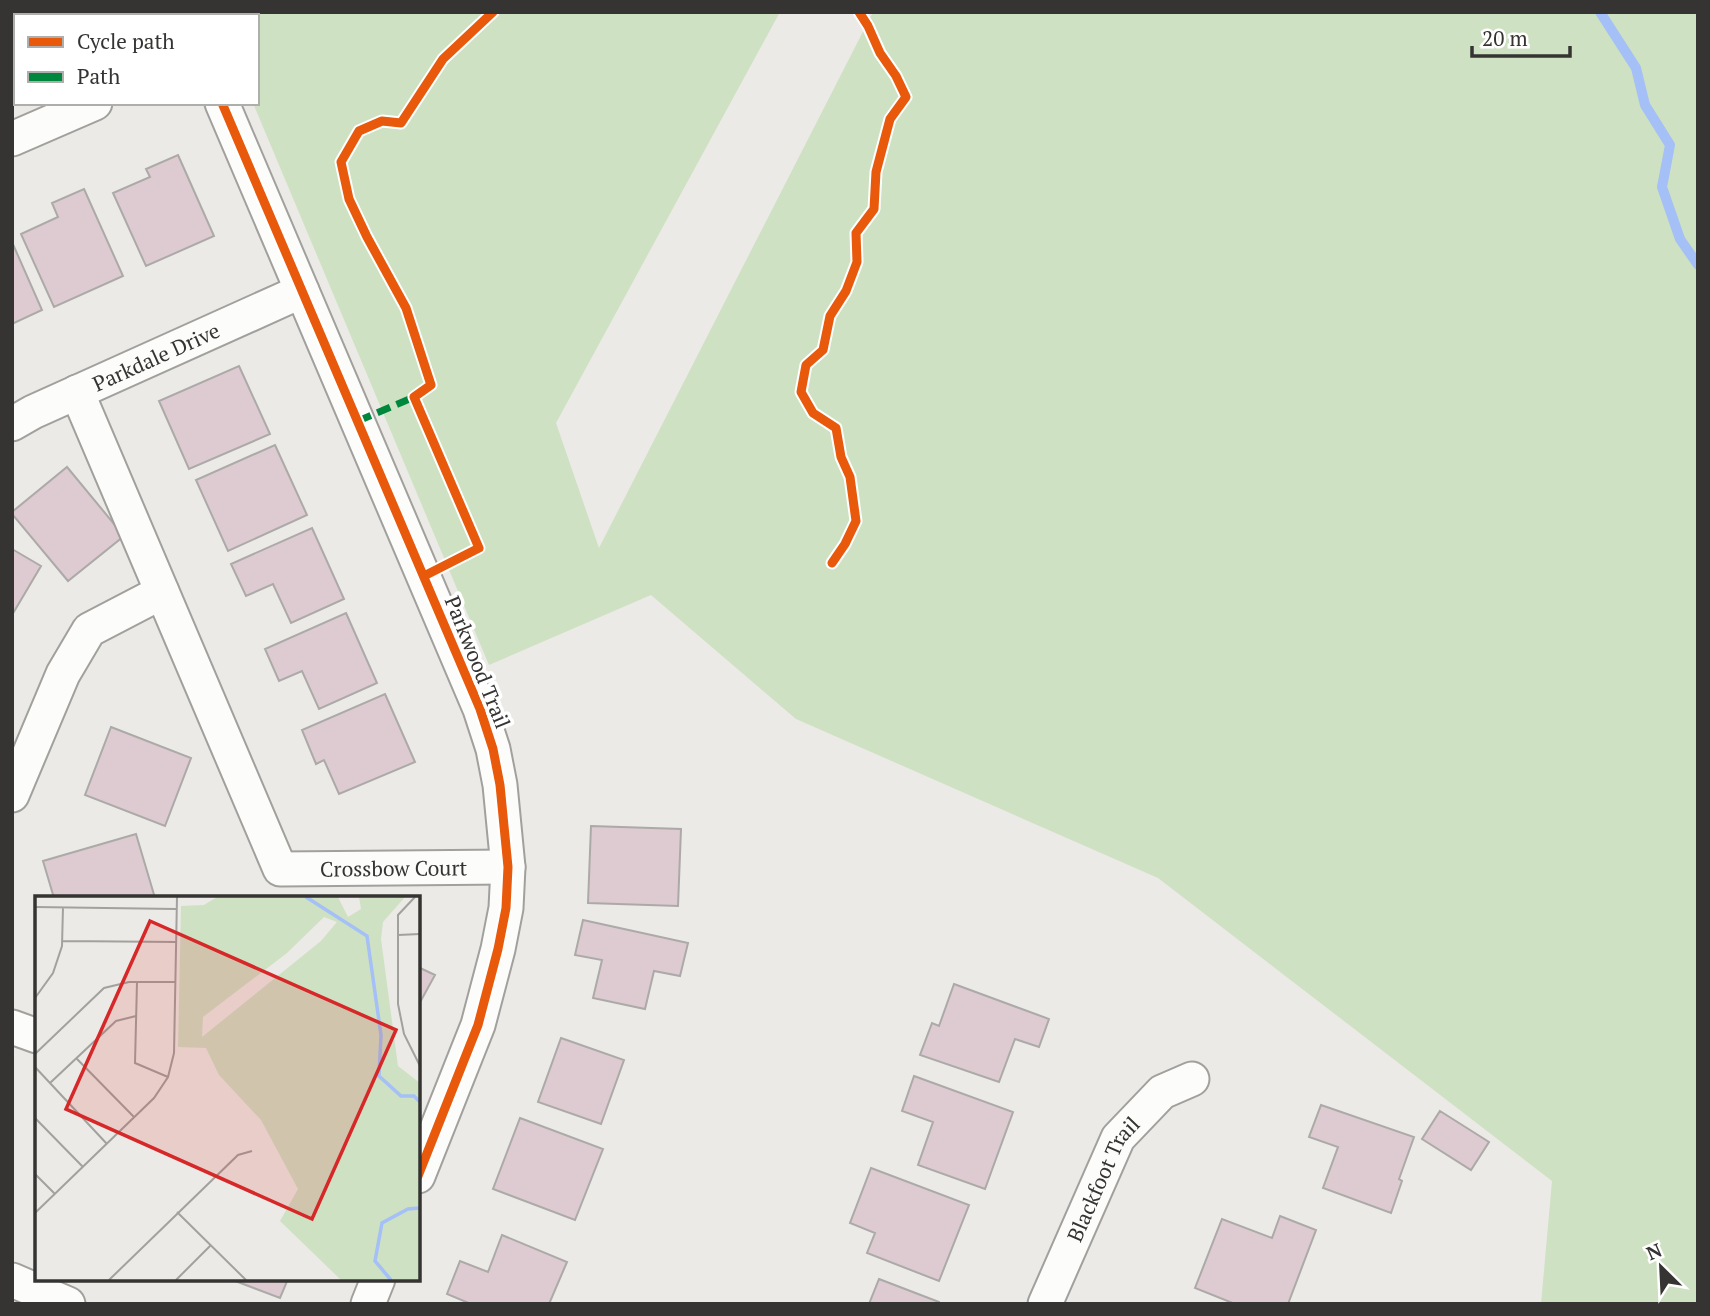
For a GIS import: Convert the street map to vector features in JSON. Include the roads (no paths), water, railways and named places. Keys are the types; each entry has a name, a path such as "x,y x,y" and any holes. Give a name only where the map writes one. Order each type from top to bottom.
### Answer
{"street":[{"path":"12,139 90,105"},
{"name":"Parkwood Trail","path":"223,105 480,709 494,749 508,867 506,908 478,1025 420,1171"},
{"name":"Parkdale Drive","path":"12,425 33,412 302,291"},
{"path":"12,795 63,674 89,630 162,592 78,392"},
{"name":"Crossbow Court","path":"162,592 280,869 508,867"},
{"path":"12,1027 35,1035"},
{"name":"Blackfoot Trail","path":"1045,1304 1118,1138 1162,1093 1192,1079"},
{"path":"12,1280 68,1304"},
{"path":"368,1304 377,1281"}],"waterway":[{"path":"1600,12 1636,68 1645,105 1670,145 1662,187 1680,239 1698,265"}]}
